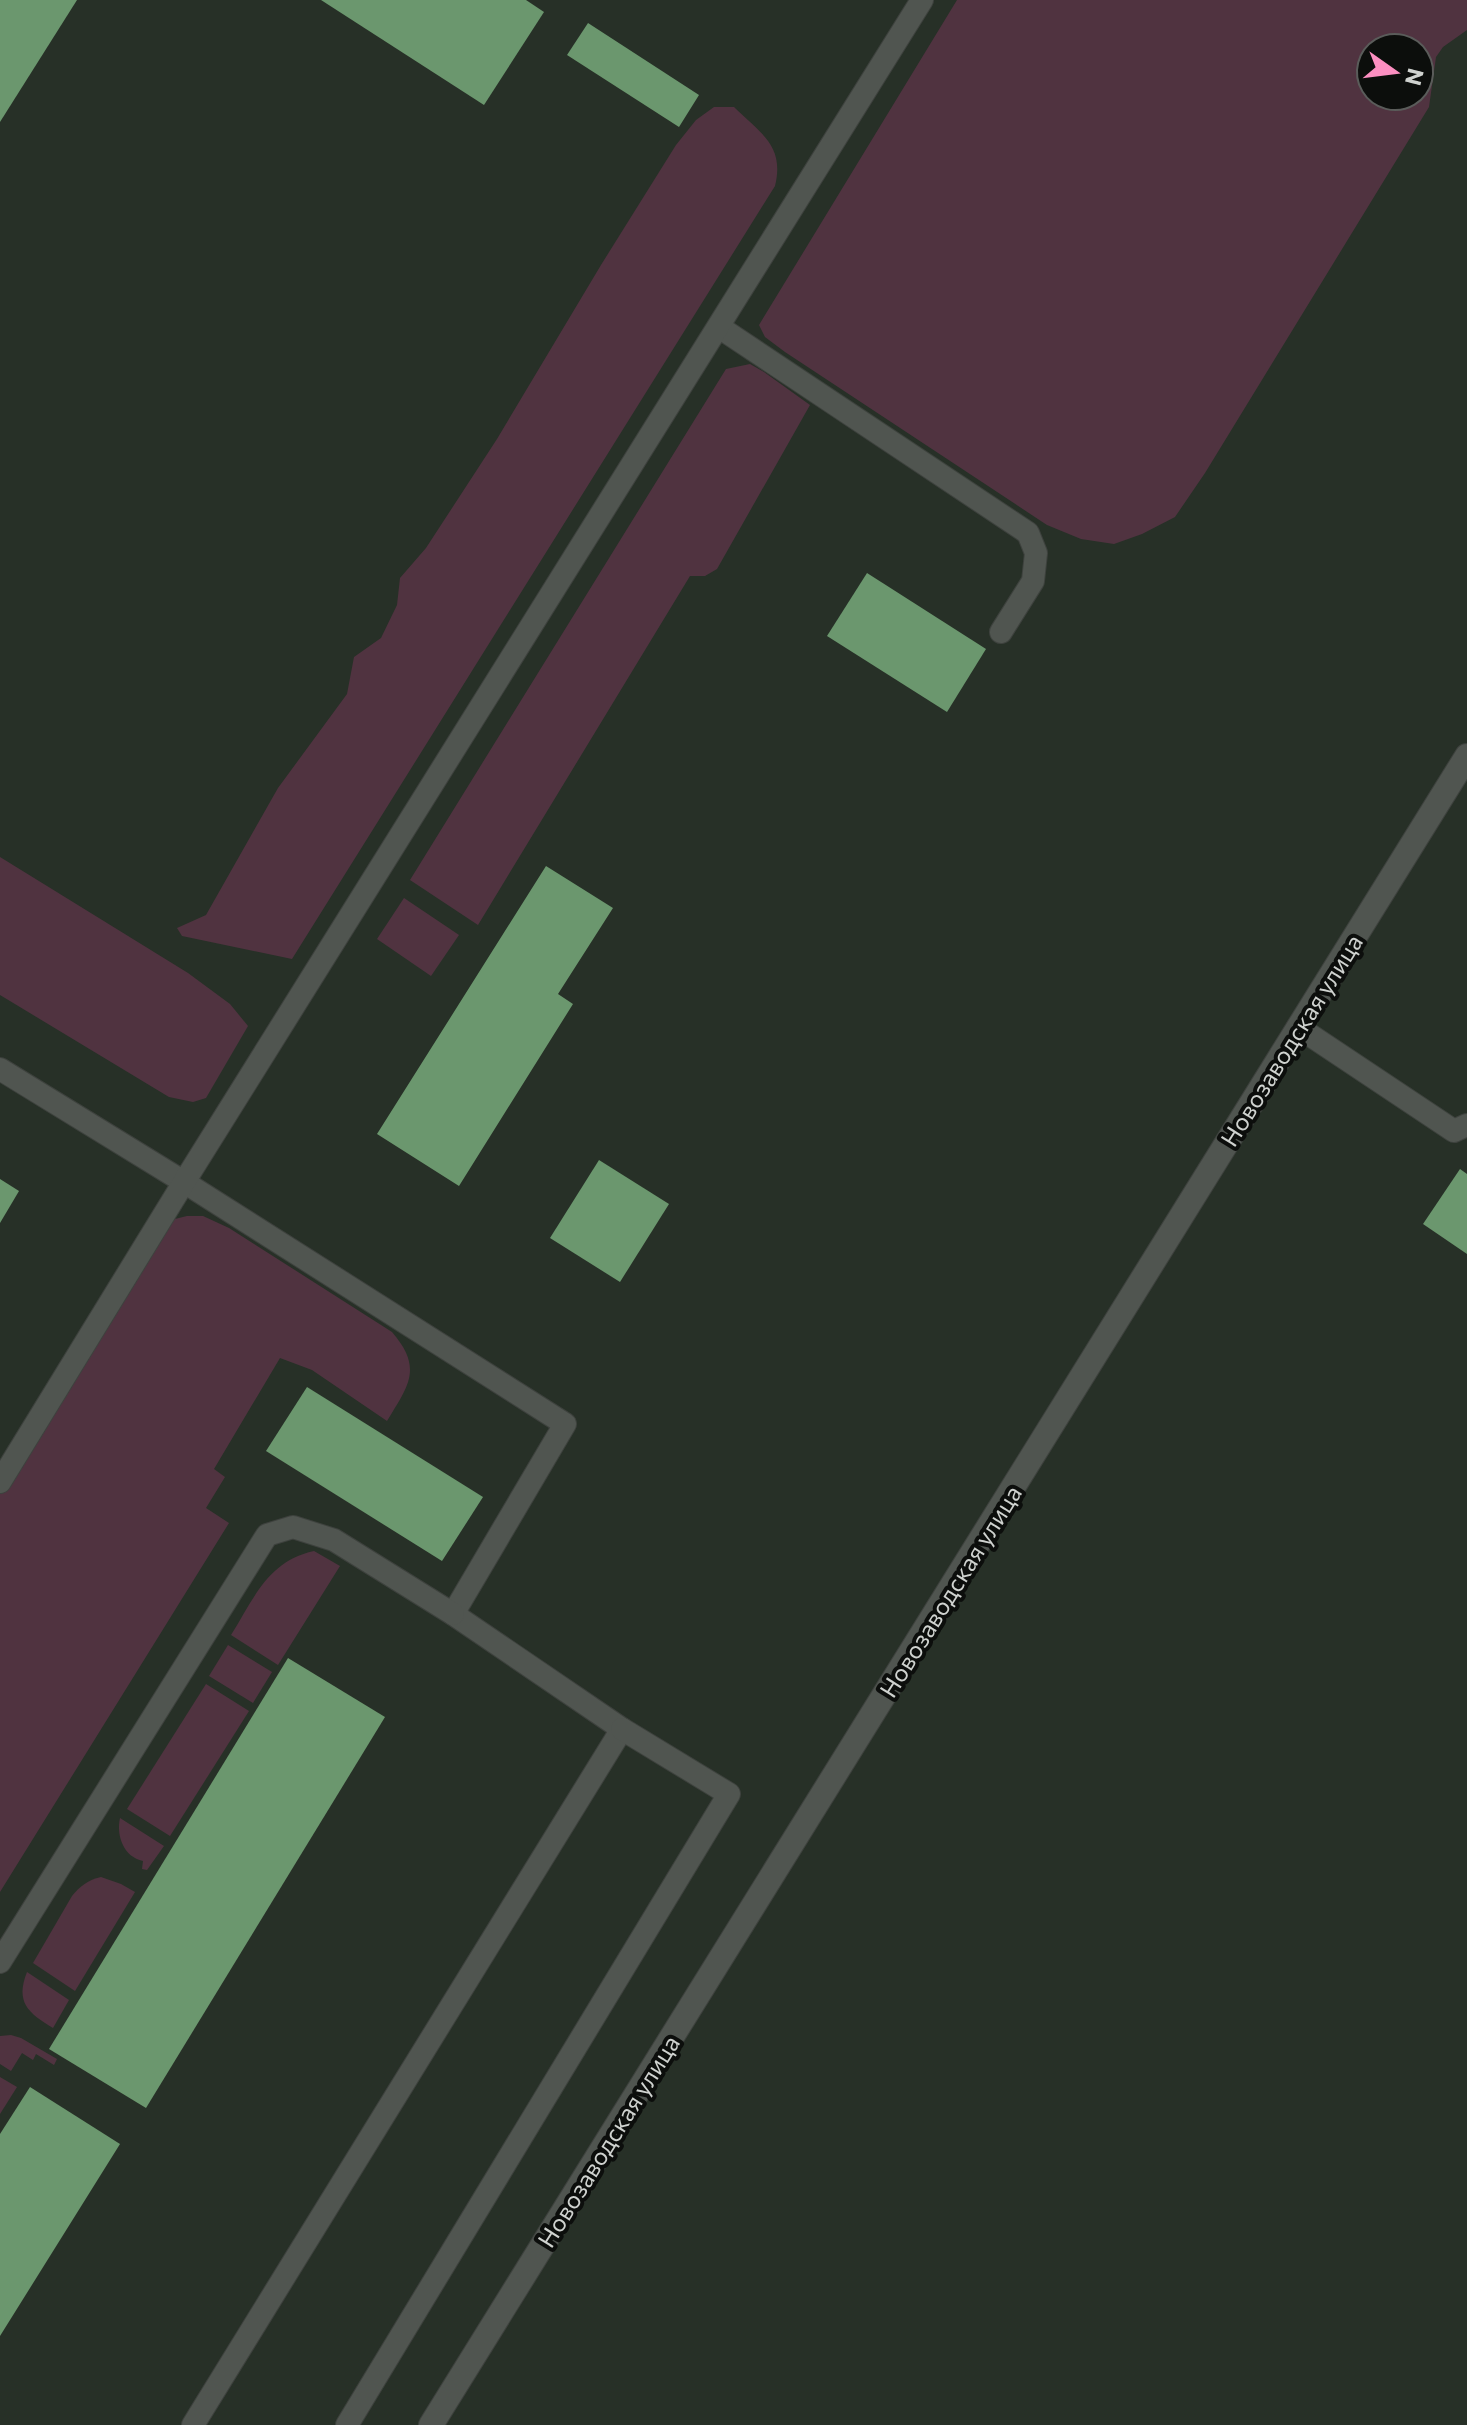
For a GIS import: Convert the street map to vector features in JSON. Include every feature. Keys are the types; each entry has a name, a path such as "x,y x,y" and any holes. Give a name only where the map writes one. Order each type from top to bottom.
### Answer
{"street":[{"name":"Новозаводская улица","path":"431,2425 1467,756"}],"lane":[{"path":"0,1482 922,0"},
{"path":"719,327 1028,533 1036,553 1033,581 1001,632"},
{"path":"1298,1027 1463,1131"},
{"path":"0,1069 565,1424 453,1614"},
{"path":"0,1962 267,1535 293,1527 334,1540 453,1614 622,1729 729,1794 347,2425"},
{"path":"193,2425 622,1729"}],"shaded area":[{"path":"0,0 1467,0 1467,2425 0,2425"},
{"path":"957,0 1467,0 1467,30 1443,47 1435,64 1435,32 1355,32 1355,112 1426,112 1205,473 1175,517 1142,534 1114,544 1081,539 1047,525 765,337 759,325"},
{"path":"714,107 734,107 768,141 776,160 775,186 292,959 182,936 177,928 206,915 278,788 347,694 354,657 381,638 397,605 400,578 426,548 497,439 676,145 696,120"},
{"path":"750,364 810,405 717,569 705,576 690,576 478,925 410,880 726,369"},
{"path":"0,857 188,973 230,1004 248,1026 206,1098 193,1102 169,1097 0,995"},
{"path":"404,898 459,935 431,976 377,939"},
{"path":"203,1216 229,1228 392,1332 402,1345 410,1366 406,1387 387,1421 312,1370 280,1358 214,1469 225,1477 206,1508 229,1523 0,1892 0,1482 171,1220"},
{"path":"314,1551 340,1566 278,1665 231,1635 255,1595 274,1572 298,1556"},
{"path":"228,1645 272,1672 253,1703 209,1676"},
{"path":"206,1684 249,1711 170,1836 127,1809"},
{"path":"120,1818 164,1846 147,1870 142,1869 143,1861 131,1855 123,1845 119,1832"},
{"path":"101,1877 135,1892 75,1991 33,1963 72,1896 85,1884"},
{"path":"27,1972 69,2000 53,2028 26,2006 22,1991"},
{"path":"11,2035 57,2059 54,2065 36,2054 33,2060 22,2053 11,2071 0,2064 0,2036"},
{"path":"0,2077 17,2087 0,2114"}],"building":[{"path":"0,0 77,0 0,122"},
{"path":"321,0 526,0 544,12 484,105"},
{"path":"588,23 699,95 679,127 567,55"},
{"path":"867,573 986,649 947,712 827,636"},
{"path":"546,866 613,908 558,994 573,1004 459,1186 377,1134"},
{"path":"599,1160 669,1204 620,1282 550,1238"},
{"path":"1460,1169 1467,1174 1467,1254 1423,1224"},
{"path":"0,1179 19,1191 0,1223"},
{"path":"307,1387 483,1497 442,1561 266,1451"},
{"path":"288,1658 385,1717 146,2108 49,2049"},
{"path":"30,2087 120,2144 0,2336 0,2134"}]}
